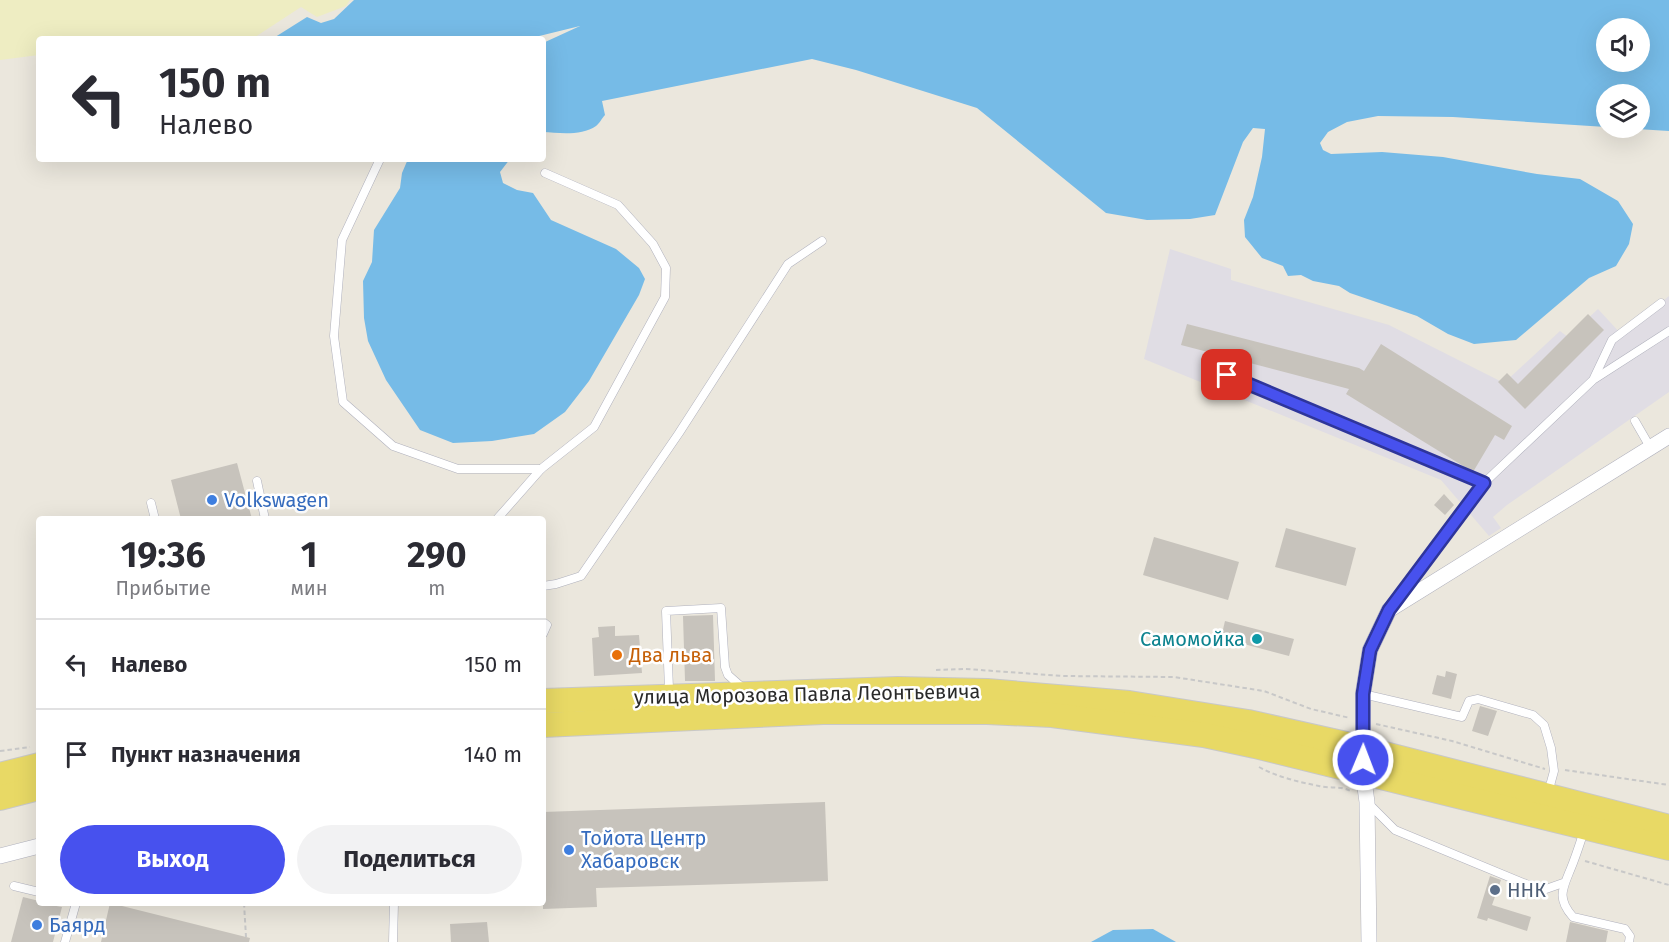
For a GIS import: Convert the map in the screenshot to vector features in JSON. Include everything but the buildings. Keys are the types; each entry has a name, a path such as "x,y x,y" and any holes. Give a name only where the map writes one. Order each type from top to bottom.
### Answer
{"main road":[{"name":"улица Морозова Павла Леонтьевича","path":"546,701 933,690 1071,697 1167,708 1248,722 1363,748 1545,806 1586,827 1669,848"},
{"name":"улица Морозова Павла Леонтьевича","path":"546,725 823,712 987,712 1052,716 1204,735 1363,773 1669,827"},
{"path":"0,775 36,766"},
{"path":"0,798 36,789"}],"street":[{"path":"1370,942 1367,802 1363,773 1363,694 1370,650 1389,610 1669,436"},
{"path":"0,856 36,847"}],"lane":[{"path":"379,162 342,240 334,336 343,402 393,446 458,469 541,469"},
{"path":"500,516 541,469 594,427 665,297 666,268 653,244 618,205 545,173"},
{"path":"546,586 581,576 679,433 788,264 822,241"},
{"path":"1593,380 1612,340 1661,303"},
{"path":"1389,610 1484,483 1593,380 1669,331"},
{"path":"1227,375 1484,483"},
{"path":"1635,421 1650,447"},
{"path":"256,481 265,516"},
{"path":"151,503 154,516"},
{"path":"658,696 669,689 666,611 722,608 725,667 728,675 750,694"},
{"path":"1363,694 1462,717 1469,701 1478,699 1533,715 1544,726 1551,748 1554,771 1545,806"},
{"path":"1367,802 1395,830 1526,884 1546,889 1563,883"},
{"path":"1586,827 1563,883 1563,897 1573,916 1625,929 1630,936 1629,942"},
{"path":"14,886 36,891"},
{"path":"64,942 75,906"},
{"path":"393,942 394,906"}],"path":[{"path":"0,751 36,746"},
{"path":"1259,767 1269,773 1321,787 1347,789 1367,802"},
{"path":"1574,858 1669,885"},
{"path":"244,906 246,937"}],"shaded area":[{"path":"1170,249 1231,269 1231,280 1389,325 1504,383 1560,331 1568,337 1598,309 1622,335 1669,296 1669,392 1507,505 1493,517 1501,528 1489,536 1441,480 1144,359"}],"sand":[{"path":"0,0 350,0 346,6 317,17 301,7 257,36 36,36 36,55 0,60"}],"water":[{"path":"354,0 1669,0 1669,131 1650,130 1650,84 1596,84 1596,126 1453,117 1378,116 1347,122 1328,132 1320,143 1323,150 1331,154 1382,152 1443,157 1537,174 1580,179 1618,201 1633,224 1629,244 1616,266 1589,278 1516,340 1474,344 1448,334 1417,316 1350,293 1339,286 1313,281 1301,275 1288,276 1283,266 1262,258 1245,237 1244,220 1253,197 1262,157 1265,129 1253,128 1243,142 1215,215 1190,219 1147,220 1106,213 977,108 856,70 812,59 602,101 605,115 597,125 590,129 570,133 546,132 546,42 580,26 539,36 277,36 307,17 321,23 334,19"},
{"path":"407,162 508,162 500,172 503,183 517,190 533,193 551,220 616,249 639,268 645,279 639,295 589,381 565,412 534,434 492,441 453,443 420,430 386,380 368,341 364,318 363,281 372,262 374,230 400,188 402,173"},
{"path":"1153,929 1176,942 1091,942 1113,930"}],"place":[{"name":"Volkswagen","path":"212,500"},
{"name":"Самомойка","path":"1257,639"},
{"name":"Два льва","path":"617,655"},
{"name":"Тойота Центр Хабаровск","path":"569,850"},
{"name":"ННК","path":"1495,890"},
{"name":"Баярд","path":"37,925"}],"route":[{"path":"1227,375 1484,483 1389,610 1370,650 1363,694 1363,760"}]}
